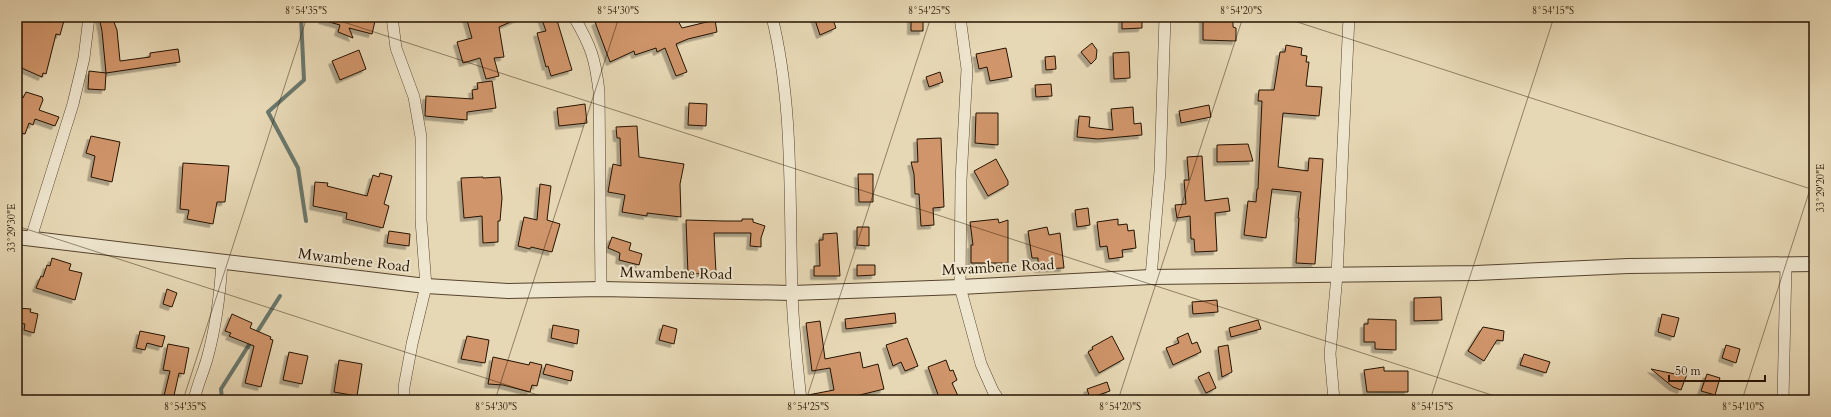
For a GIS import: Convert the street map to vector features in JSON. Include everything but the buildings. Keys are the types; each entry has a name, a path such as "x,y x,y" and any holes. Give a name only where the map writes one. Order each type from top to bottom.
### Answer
{"street":[{"path":"24,238 73,104 84,58 89,17"},
{"path":"392,17 396,48 414,97 421,137 421,220 426,286 412,344 404,387 404,400"},
{"path":"574,17 588,40 595,62 599,91 601,289"},
{"path":"772,17 777,37 786,107 790,188 792,293 801,400"},
{"path":"960,17 966,68 961,188 960,287 980,364 999,400"},
{"path":"1151,277 1160,171 1165,17"},
{"path":"1334,400 1330,354 1336,275 1350,17"},
{"name":"Mwambene Road","path":"24,238 426,286 508,291 601,289 792,293 960,287 1151,277 1476,273 1628,266 1814,264"},
{"path":"194,400 207,360 215,324 220,296 222,262"},
{"path":"1783,400 1786,264"}],"waterway":[{"path":"301,17 304,80 268,112 298,168 306,221"},
{"path":"222,400 221,389 280,296"}]}
